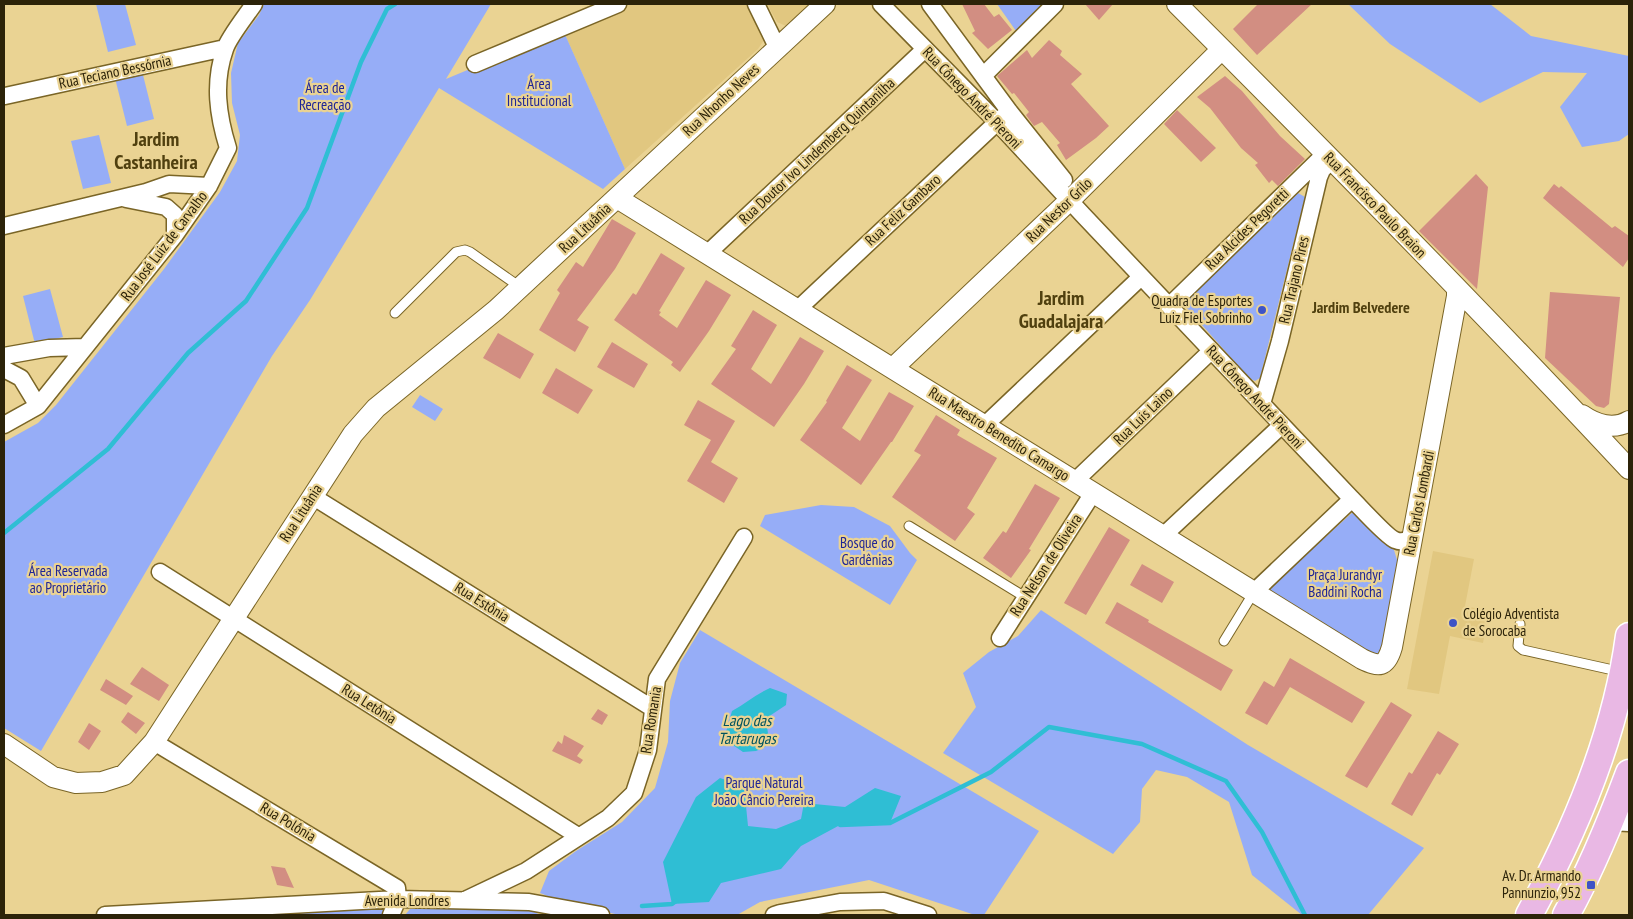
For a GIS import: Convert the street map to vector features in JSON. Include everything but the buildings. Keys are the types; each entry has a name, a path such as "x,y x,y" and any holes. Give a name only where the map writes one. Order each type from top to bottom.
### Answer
{"main road":[{"path":"1529,915 1561,853 1586,794 1611,724 1624,672 1629,636"},
{"path":"1566,915 1619,823 1627,790"}],"street":[{"name":"Rua José Luiz de Carvalho","path":"4,425 38,406 175,235 209,186 228,148 220,120 217,85 225,48 254,4"},
{"path":"475,64 584,10 618,4"},
{"path":"756,4 777,47"},
{"name":"Rua Nhonho Neves","path":"617,198 825,4"},
{"name":"Rua Cônego André Pieroni","path":"881,4 925,49 1002,116 1142,277 1352,499 1396,541 1403,542 1409,540 1412,535"},
{"name":"Rua Cônego André Pieroni","path":"930,4 983,76 1002,116"},
{"path":"983,76 1055,4"},
{"name":"Rua Francisco Paulo Braion","path":"1177,4 1329,156 1457,290 1497,329 1629,469"},
{"name":"Rua Teciano Bessórnia","path":"5,96 225,48"},
{"name":"Rua Doutor Ivo Lindemberg Quintanilha","path":"708,253 925,49"},
{"name":"Rua Nestor Grilo","path":"893,368 1076,203 1222,49"},
{"name":"Rua Feliz Gambaro","path":"797,310 1002,116"},
{"name":"Rua Alcides Pegoretti","path":"1169,306 1329,156"},
{"name":"Rua Trajano Pires","path":"1262,404 1280,341 1319,178 1329,156"},
{"path":"4,226 122,198 170,184 209,186"},
{"path":"122,198 166,207 174,215 175,235"},
{"name":"Rua Maestro Benedito Camargo","path":"617,198 1362,659 1376,665 1383,664"},
{"name":"Rua Lituânia","path":"4,744 53,777 76,783 102,782 124,775 154,742 312,496 354,434 376,408 451,348 521,287 617,198"},
{"path":"985,425 1142,277"},
{"name":"Rua Carlos Lombardi","path":"1383,664 1389,658 1392,647 1457,290"},
{"path":"1449,339 1461,328 1478,321 1497,329"},
{"path":"4,356 49,348 86,347"},
{"name":"Rua Luis Laino","path":"1075,481 1211,351"},
{"path":"4,369 21,378 38,406"},
{"name":"Rua Francisco Paulo Braion","path":"1572,408 1598,424 1617,425 1629,421"},
{"path":"1164,535 1282,425"},
{"name":"Rua Nelson de Oliveira","path":"1000,638 1093,492"},
{"name":"Rua Estônia","path":"312,496 652,708"},
{"path":"1254,592 1352,499"},
{"name":"Rua Romania","path":"462,901 526,871 608,818 634,793 648,750 657,679 744,537"},
{"name":"Rua Letônia","path":"160,572 578,836"},
{"name":"Rua Polônia","path":"154,742 388,881 397,888 398,899"},
{"path":"526,871 518,881 519,892 530,902 551,915"},
{"path":"391,915 398,899"},
{"name":"Avenida Londres","path":"106,915 398,899 530,902 601,915"},
{"path":"774,915 840,902 884,902 928,915"}],"lane":[{"path":"395,313 460,250 470,252 521,287"},
{"path":"909,526 1025,596"},
{"path":"1224,641 1254,592"},
{"path":"1520,624 1518,646 1523,650 1624,672"}],"shaded area":[{"path":"632,4 747,4 764,40 758,49 625,169 563,30"},
{"path":"767,4 810,4 786,26 777,22"},
{"name":"Colégio Adventista de Sorocaba","path":"1433,551 1474,559 1465,606 1489,611 1483,643 1450,636 1439,694 1407,689"}],"green space":[{"path":"96,4 125,4 136,45 108,52"},
{"path":"264,4 491,4 446,79 563,30 625,169 603,189 439,88 310,300 272,356 41,751 4,728 4,442 38,423 56,405 164,269 220,192 237,161 240,135 232,103 231,73 238,43 259,15"},
{"path":"997,4 1043,4 1016,31"},
{"path":"1348,4 1490,4 1531,36 1629,56 1629,134 1619,141 1582,147 1560,107 1587,73 1543,72 1480,103 1390,44"},
{"path":"142,71 154,119 127,126 115,78"},
{"path":"99,135 111,183 83,189 71,141"},
{"path":"1298,193 1305,197 1260,378 1255,381 1249,378 1185,304 1188,298"},
{"path":"50,289 63,337 35,344 23,296"},
{"path":"420,395 443,409 435,421 412,407"},
{"name":"Bosque do Gardênias","path":"821,505 854,507 890,526 917,560 890,605 760,526 765,515"},
{"name":"Praça Jurandyr Baddini Rocha","path":"1353,512 1394,550 1398,563 1383,645 1378,655 1371,657 1269,591 1270,587"},
{"path":"1041,610 1248,745 1424,848 1368,915 1302,915 1252,875 1229,802 1187,777 1156,770 1142,789 1140,822 1113,854 943,753 976,707 963,673 989,652 1018,636"},
{"name":"Parque Natural João Câncio Pereira","path":"700,630 1039,831 984,915 975,915 869,880 760,902 737,915 620,915 568,904 540,893 549,871 576,851 622,822 655,788 668,742 670,701 680,663"},
{"path":"395,901 389,915 209,915"},
{"path":"526,907 540,915 405,915 410,909"}],"water":[{"name":"Lago das Tartarugas","path":"770,688 787,694 786,705 771,715 767,727 769,739 765,747 756,751 743,752 724,739 732,711"},
{"path":"720,778 744,786 748,826 776,829 801,819 804,803 845,807 875,788 901,796 890,823 840,825 801,846 781,869 721,883 709,902 672,904 663,862 696,797"}],"waterway":[{"path":"4,533 108,449 188,353 246,301 307,208 361,62 387,9 395,4"},
{"path":"840,825 890,823 991,772 1049,727 1142,744 1226,781 1262,832 1305,915"},
{"path":"642,906 672,904 676,901"}],"place":[{"name":"Quadra de Esportes Luiz Fiel Sobrinho","path":"1262,310"},
{"name":"Colégio Adventista de Sorocaba","path":"1453,623"},
{"name":"Av. Dr. Armando Pannunzio, 952","path":"1591,885"}],"district":[{"name":"Jardim Castanheira","path":"156,150"},
{"name":"Jardim Belvedere","path":"1361,307"},
{"name":"Jardim Guadalajara","path":"1061,310"}],"park label":[{"name":"Área Institucional","path":"539,92"},
{"name":"Área de Recreação","path":"325,96"},
{"name":"Área Reservada ao Proprietário","path":"68,580"}]}
